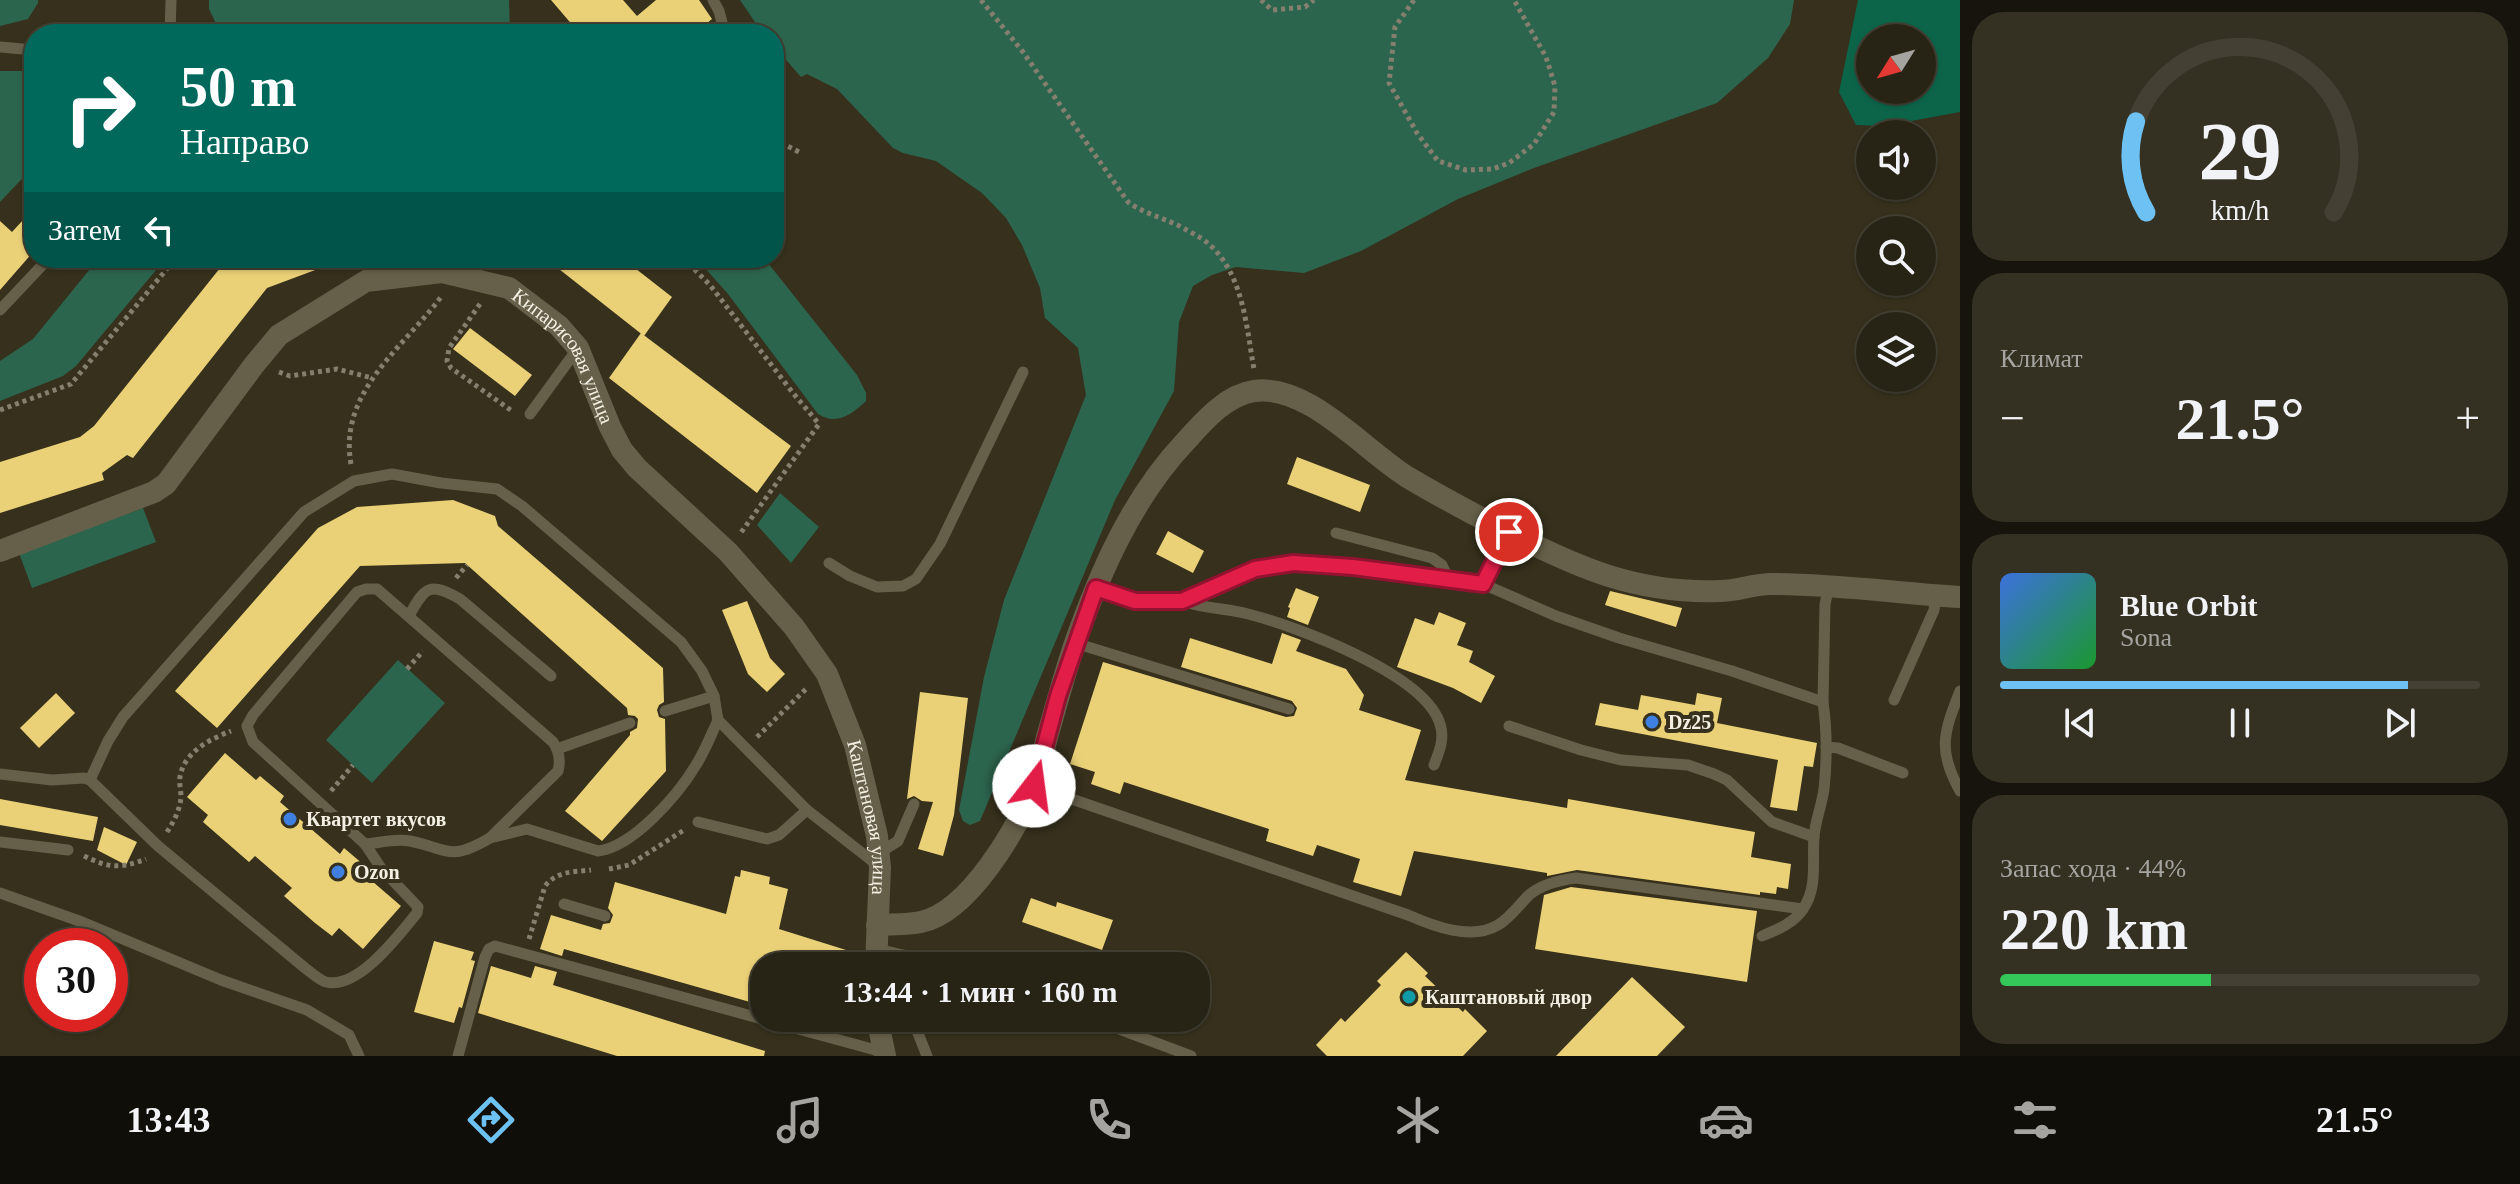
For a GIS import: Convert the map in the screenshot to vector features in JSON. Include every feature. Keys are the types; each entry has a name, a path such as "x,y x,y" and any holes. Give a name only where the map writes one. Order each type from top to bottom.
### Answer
{"street":[{"name":"Кипарисовая улица","path":"0,551 154,492 166,484 279,335 366,281 442,272 509,288 559,326 578,348 622,450 637,468 728,552 794,627 825,672"},
{"path":"877,925 923,922 947,910 969,892 990,866 1034,786 1075,643 1096,588 1136,506 1180,447 1219,409 1240,394 1258,390 1285,393 1301,400 1406,476 1584,569 1622,582 1669,590 1723,591 1767,584 1960,597"},
{"name":"Каштановая улица","path":"825,672 855,745 880,860 877,952"},
{"path":"880,1032 884,1054"}],"lane":[{"path":"170,24 171,0"},
{"path":"713,0 722,24"},
{"path":"0,47 24,49"},
{"path":"0,310 40,268"},
{"path":"530,414 578,348"},
{"path":"829,563 877,587 903,586 916,579 940,544 1023,372"},
{"path":"90,780 123,717 304,512 354,481 392,474 497,489 522,506 681,642 702,671 714,696 718,720 807,810 880,860 898,841 914,804"},
{"path":"1483,584 1509,532"},
{"path":"1336,533 1432,558 1442,565 1448,578"},
{"path":"1182,601 1255,569 1293,563 1448,578 1483,584 1556,616 1619,638 1823,702"},
{"path":"1762,936 1787,924 1803,909 1814,880 1814,837 1824,790 1825,604 1829,586"},
{"path":"1096,588 1135,601 1182,601 1203,608 1245,613 1355,654 1415,689 1432,706 1441,725 1442,743 1434,765"},
{"path":"0,774 52,780 90,780 158,846 305,968 325,982 344,982 383,954 417,913 418,907 381,868 365,844 253,742 247,726 357,592 377,589 553,742 560,763 558,771 490,838 474,847 444,852 408,840 365,844"},
{"path":"409,616 421,594 428,589 446,591 460,599 551,676"},
{"path":"1894,700 1934,610 1936,595"},
{"path":"1075,643 1289,709"},
{"path":"1960,691 1944,744 1946,761 1960,791"},
{"path":"665,711 714,696"},
{"path":"490,838 527,829 598,851 621,843 644,828 696,766 718,720"},
{"path":"557,749 630,723"},
{"path":"1509,726 1621,760 1688,765 1714,774 1727,780 1772,822 1814,837"},
{"path":"1826,747 1838,748 1903,773"},
{"path":"1034,786 1433,926 1461,931 1486,930 1498,925 1539,889 1576,878 1803,909"},
{"path":"698,822 767,839 779,835 807,810"},
{"path":"0,842 68,850"},
{"path":"0,893 82,922 221,980 307,1010 349,1035 359,1056"},
{"path":"564,904 605,916"},
{"path":"458,1056 485,957 489,949 495,946 884,1054"},
{"path":"918,1032 927,1056"},
{"path":"1127,1032 1191,1056"}],"path":[{"path":"981,0 1023,52 1128,202 1207,242 1225,261 1240,293 1258,390"},
{"path":"1261,0 1272,10 1305,7 1314,0"},
{"path":"1414,0 1395,27 1389,83 1417,133 1438,161 1466,170 1493,169 1509,163 1534,144 1554,112 1555,86 1546,57 1514,0"},
{"path":"784,144 799,152"},
{"path":"0,410 71,384 168,268"},
{"path":"692,268 724,302 819,424 736,539 731,534"},
{"path":"495,284 457,335 449,348 447,361 451,368 521,418 530,414"},
{"path":"354,481 348,449 358,402 372,378 433,308"},
{"path":"290,376 337,369 372,378"},
{"path":"746,749 825,672"},
{"path":"68,850 97,862 125,867 147,858 176,818 181,798 181,773 186,762 204,743 247,726"},
{"path":"320,804 353,765"},
{"path":"530,935 545,886"}],"green space":[{"path":"0,0 38,0 38,3 28,19 0,26"},
{"path":"209,0 509,0 510,24 216,24 209,9"},
{"path":"740,0 1794,0 1790,24 1768,58 1717,103 1534,168 1458,199 1361,251 1304,273 1236,267 1193,286 1179,322 1174,391 1115,500 980,821 970,825 963,821 959,810 984,677 1004,600 1086,395 1078,348 1045,318 1040,288 1022,245 1006,218 982,193 936,161 893,148 837,89 807,74 801,77 784,57 784,24 756,24"},
{"path":"1858,0 1960,0 1960,112 1917,120 1856,120 1856,125 1839,92"},
{"path":"0,71 24,71 24,177 0,202"},
{"path":"91,268 158,268 76,366 63,376 0,401 0,361 33,339"},
{"path":"705,268 772,268 857,375 866,393 866,401 838,419 818,414"},
{"path":"780,493 819,527 791,563 757,525"},
{"path":"143,508 156,542 32,588 19,553"},
{"path":"398,660 445,703 372,783 326,740"}],"building":[{"path":"551,0 623,0 637,16 656,0 699,0 712,19 706,24 571,24"},
{"path":"24,219 24,262 0,290 0,221 12,232"},
{"path":"220,268 321,268 267,288 133,458 127,455 102,473 104,480 0,513 0,462 80,437 94,426"},
{"path":"558,268 635,268 672,297 644,336"},
{"path":"470,328 532,375 515,396 453,349"},
{"path":"641,333 791,446 757,493 609,378"},
{"path":"1297,457 1370,485 1360,512 1287,484"},
{"path":"453,500 495,516 498,526 663,668 664,702 657,710 659,717 665,719 666,771 602,841 565,811 630,732 637,728 638,719 628,715 627,708 465,563 360,566 217,728 175,691 318,528 357,507"},
{"path":"1168,531 1204,551 1193,573 1156,554"},
{"path":"1296,588 1319,597 1308,625 1287,617"},
{"path":"1610,591 1682,608 1676,627 1605,605"},
{"path":"747,601 770,658 785,674 767,692 748,674 722,610"},
{"path":"1439,612 1466,623 1457,645 1473,651 1469,662 1495,676 1481,703 1453,688 1397,667 1415,618 1434,625"},
{"path":"1282,633 1301,640 1296,651 1346,669 1364,695 1359,710 1421,730 1405,780 1567,808 1568,799 1755,832 1751,857 1791,864 1788,889 1777,887 1776,894 1760,892 1760,895 1577,870 1547,876 1547,873 1414,851 1401,896 1353,882 1360,859 1317,845 1313,856 1266,841 1269,829 1124,782 1120,794 1091,784 1095,772 1070,764 1103,662 1286,717 1294,716 1297,708 1292,701 1181,667 1190,638 1272,664"},
{"path":"920,692 968,698 954,815 943,856 918,849 933,802 914,796 907,799"},
{"path":"56,693 75,713 39,748 20,728"},
{"path":"1697,693 1722,698 1717,723 1817,743 1813,767 1804,766 1797,811 1770,807 1778,760 1595,725 1600,703 1638,710 1641,695 1695,705"},
{"path":"225,753 256,780 260,776 284,796 280,802 340,854 344,848 370,870 365,875 401,906 363,949 339,928 332,936 315,923 284,896 292,888 255,856 249,862 203,822 208,815 187,797"},
{"path":"0,799 98,817 93,841 0,825"},
{"path":"104,827 137,842 126,865 97,850"},
{"path":"741,870 770,877 769,884 788,889 779,929 852,952 750,952 750,1002 564,949 562,956 540,949 551,915 601,930 603,924 610,923 613,915 608,908 615,882 726,914 735,876 740,877"},
{"path":"1571,887 1757,911 1747,982 1535,949 1544,895"},
{"path":"1031,898 1056,907 1057,902 1113,920 1102,950 1022,922"},
{"path":"434,941 474,952 471,960 475,961 462,1008 459,1007 454,1023 414,1012"},
{"name":"Каштановый двор","path":"1406,952 1428,973 1425,976 1487,1031 1463,1056 1327,1056 1316,1045 1341,1018 1345,1022 1381,985 1377,981"},
{"path":"491,966 531,978 535,966 557,972 553,985 765,1051 764,1056 617,1056 478,1013"},
{"path":"1632,977 1685,1027 1657,1056 1556,1056"}],"place":[{"name":"Dz25","path":"1652,722"},
{"name":"Квартет вкусов","path":"290,819"},
{"name":"Ozon","path":"338,872"},
{"name":"Каштановый двор","path":"1409,997"}],"route":[{"path":"1034,786 1058,696 1096,588 1135,601 1182,601 1255,569 1293,563 1353,567 1483,584 1509,532"}]}
